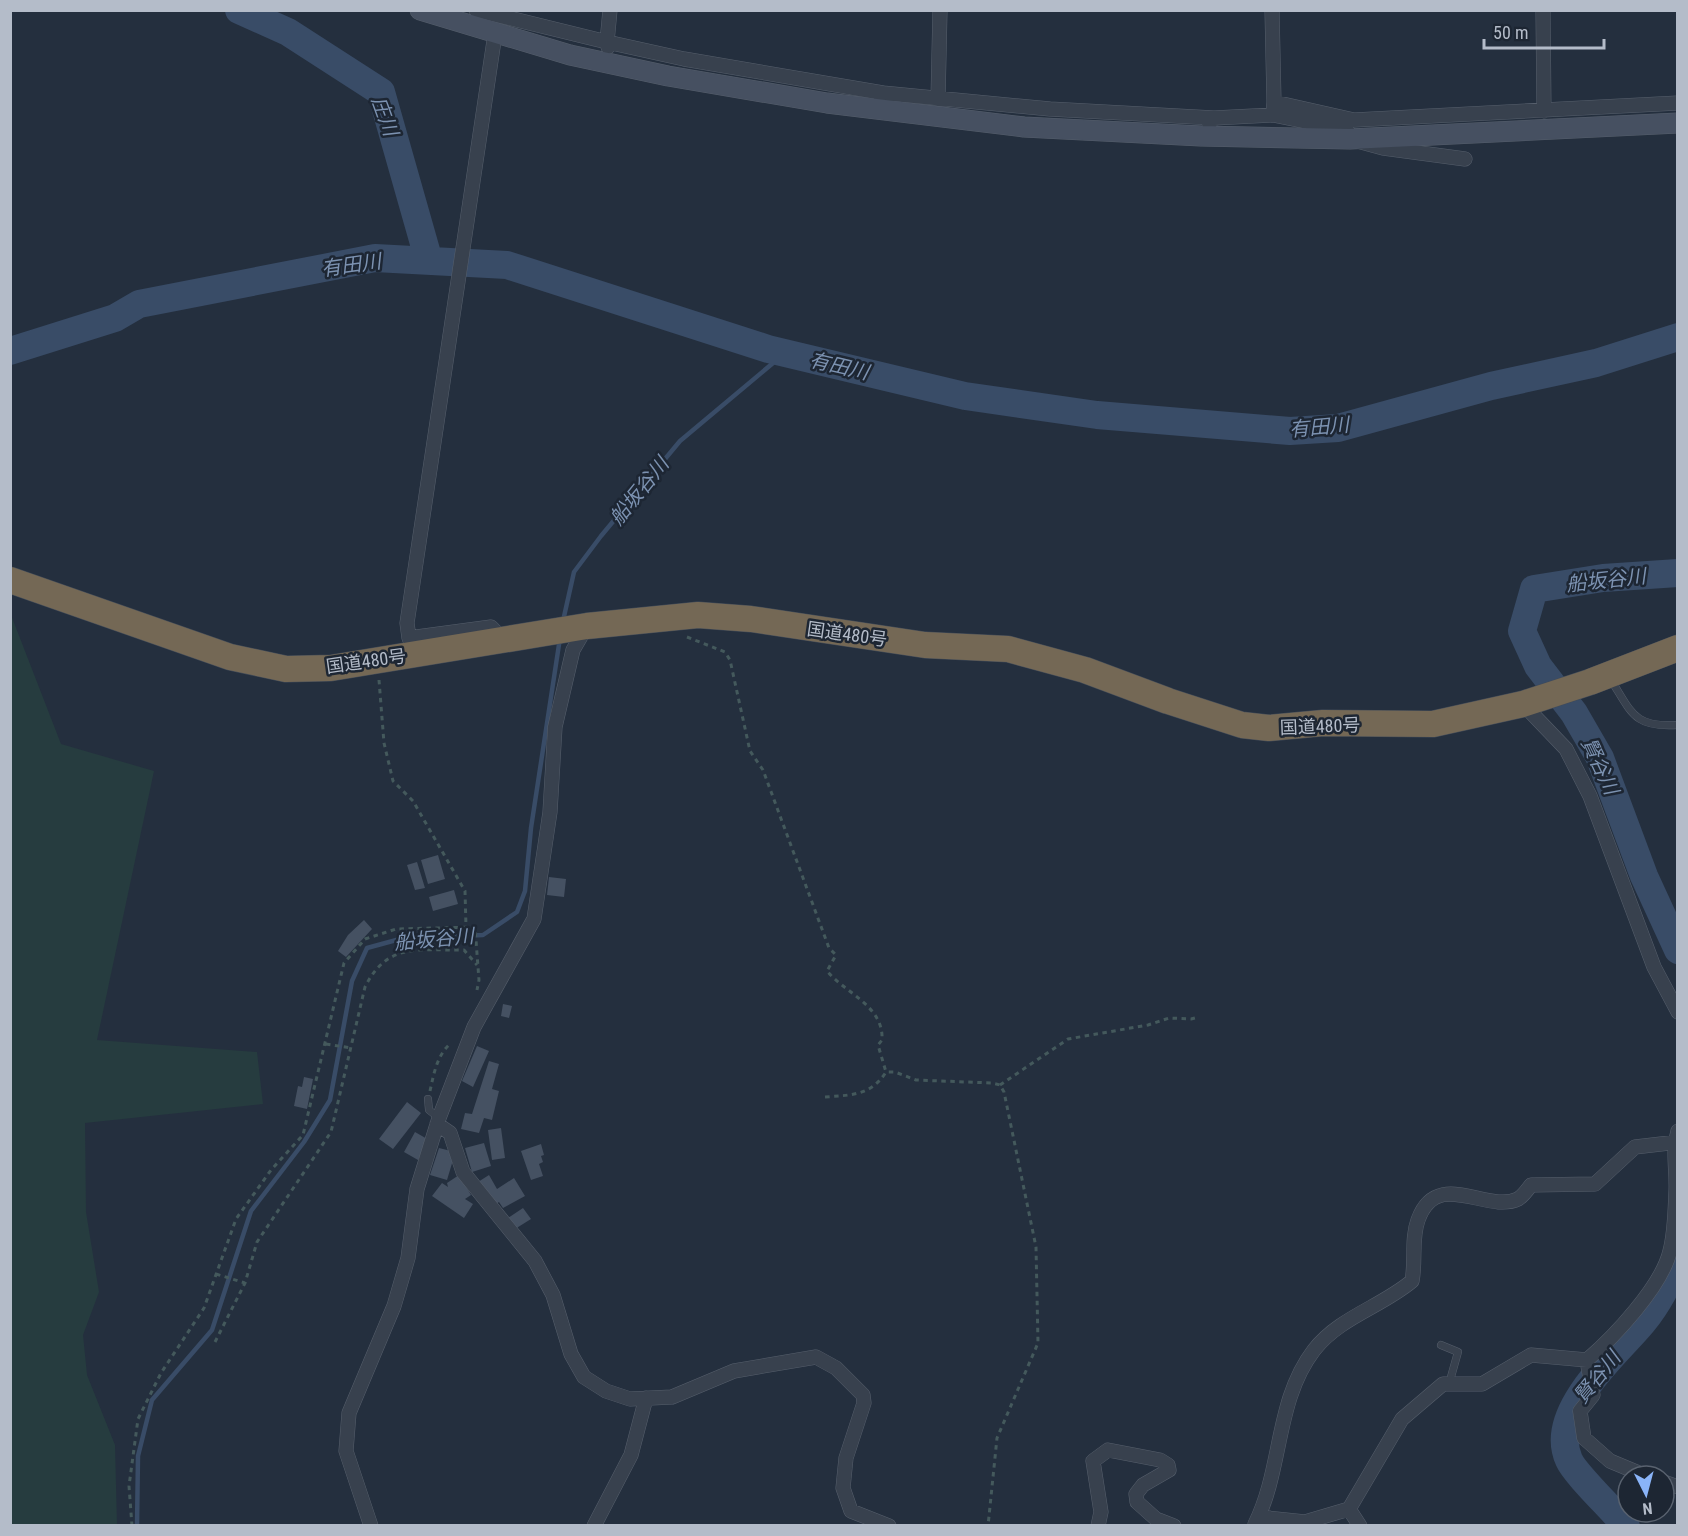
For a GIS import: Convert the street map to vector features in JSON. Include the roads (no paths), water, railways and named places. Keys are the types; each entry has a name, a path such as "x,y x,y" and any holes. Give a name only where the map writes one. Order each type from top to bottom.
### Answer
{"highway":[{"name":"国道480号","path":"10,580 230,657 286,669 331,668 587,626 698,615 751,619 925,645 1008,649 1085,670 1168,701 1242,725 1269,728 1323,723 1433,724 1544,697 1677,648"}],"street":[{"path":"420,10 494,40 668,76 880,102 938,99 1050,109 1214,118 1273,108 1354,120 1677,103"},
{"path":"476,10 607,42 880,102 1024,127 1201,136 1350,139 1677,123"},
{"path":"610,10 607,47 662,63 668,76"},
{"path":"938,99 940,10"},
{"path":"1272,10 1273,108"},
{"path":"1543,10 1544,111"},
{"path":"494,40 407,623 410,638 491,627 504,640"},
{"path":"1273,108 1347,130 1350,139"},
{"path":"1201,136 1214,118"},
{"path":"1350,139 1383,148 1465,159"},
{"path":"370,1526 346,1451 349,1413 394,1306 408,1258 417,1189 438,1121 474,1027 534,919 550,812 555,727 573,650 587,626"},
{"path":"1544,697 1566,749 1590,796 1654,967 1677,1012"},
{"path":"438,1121 450,1133 464,1172 535,1262 553,1295 571,1354 584,1377 606,1391 630,1399 672,1396 734,1371 816,1357 836,1368 863,1395 861,1411 846,1458 843,1488 851,1511 889,1526"},
{"path":"1676,1139 1676,1188 1670,1252 1642,1301 1613,1338 1587,1360 1531,1355 1482,1384 1443,1384 1402,1419 1349,1509 1305,1522 1256,1521 1274,1462 1281,1426 1295,1386 1314,1350 1339,1325 1412,1281 1415,1267 1414,1235 1418,1218 1431,1202 1443,1194 1470,1195 1498,1201 1518,1199 1531,1185 1595,1184 1635,1147 1676,1139"},
{"path":"1587,1360 1593,1395 1580,1411 1584,1438 1610,1461 1617,1464"},
{"path":"594,1526 631,1455 646,1398"},
{"path":"1098,1526 1101,1512 1093,1461 1108,1450 1160,1460 1168,1465 1168,1470 1143,1485 1136,1494 1137,1502 1156,1519 1174,1526"},
{"path":"1349,1509 1360,1526"}],"lane":[{"path":"1608,675 1635,717 1654,727 1677,725"},
{"path":"429,1099 429,1110 438,1121"},
{"path":"1441,1345 1458,1352 1449,1384"}],"waterway":[{"name":"庄川","path":"239,10 288,32 381,92 429,261"},
{"name":"有田川","path":"10,351 115,318 139,304 375,258 507,265 768,349 965,396 1097,415 1290,431 1338,428 1491,386 1596,363 1678,337"},
{"name":"船坂谷川","path":"563,621 574,572 601,536 680,441 785,353"},
{"name":"賢谷川","path":"1678,573 1603,578 1534,589 1522,631 1538,666 1574,713 1600,758 1644,876 1678,950"},
{"name":"船坂谷川","path":"137,1526 138,1456 152,1400 212,1330 251,1211 304,1142 330,1100 352,981 367,948 400,939 483,935 517,912 525,891 531,828 560,638"},
{"name":"賢谷川","path":"1626,1526 1569,1460 1565,1442 1567,1423 1575,1404 1587,1386 1653,1308 1668,1283 1678,1258"}]}
